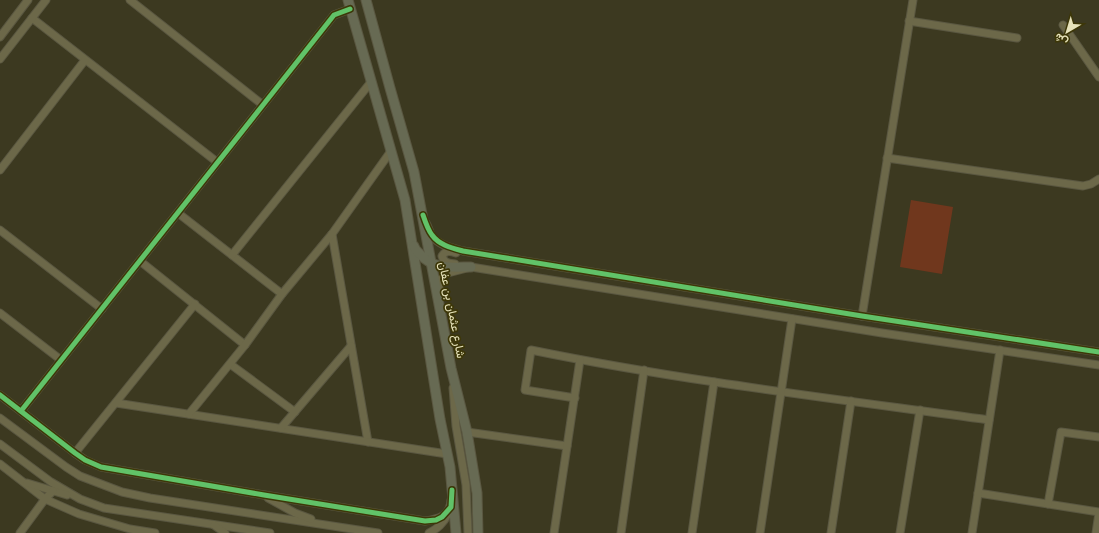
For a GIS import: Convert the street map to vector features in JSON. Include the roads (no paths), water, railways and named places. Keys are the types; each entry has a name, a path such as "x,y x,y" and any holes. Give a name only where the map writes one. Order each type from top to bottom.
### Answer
{"main road":[{"name":"شارع عثمان بن عفان","path":"366,0 414,172 423,215 438,305 451,368 467,432 477,493 478,533"},
{"path":"349,4 405,200 447,454 456,533"},
{"path":"411,239 415,249 431,264 444,267 472,267"}],"street":[{"path":"0,37 28,0"},
{"path":"0,59 46,0"},
{"path":"130,0 263,105"},
{"path":"862,316 913,0"},
{"path":"21,412 334,15 349,4"},
{"path":"32,18 217,162"},
{"path":"909,21 1017,38"},
{"path":"1063,25 1099,77"},
{"path":"1,166 85,60"},
{"path":"232,255 371,82"},
{"path":"189,414 245,345 282,294 332,234 391,151"},
{"path":"887,158 1083,186 1091,184 1099,179"},
{"path":"178,212 282,294"},
{"path":"423,215 431,235 439,242 463,251 862,316 1099,352"},
{"path":"0,230 102,309"},
{"path":"332,234 368,442"},
{"path":"484,255 461,254 448,251 442,256 443,260 448,263 472,267 1099,365"},
{"path":"140,261 245,345"},
{"path":"438,305 439,281 444,274 472,267"},
{"path":"75,453 195,304"},
{"path":"0,313 61,360"},
{"path":"760,533 792,318"},
{"path":"281,428 351,346"},
{"path":"575,398 525,390 531,350 580,360 714,382 989,420"},
{"path":"972,533 1000,350"},
{"path":"554,533 580,360"},
{"path":"230,364 295,412"},
{"path":"451,368 456,426 466,485 468,533"},
{"path":"621,533 644,370"},
{"path":"692,533 714,382"},
{"path":"1,396 75,453 85,460 101,467 264,496 425,521 436,520 442,517 451,507"},
{"path":"831,533 851,401"},
{"path":"116,403 447,454"},
{"path":"900,533 920,410"},
{"path":"0,418 80,476 122,492 150,498 378,533"},
{"path":"467,432 567,446"},
{"path":"1048,504 1061,432 1099,437"},
{"path":"0,444 51,482 80,498 104,508 270,533"},
{"path":"0,464 45,499 79,514 135,532 156,533"},
{"path":"21,481 80,498"},
{"path":"429,533 438,528 445,521 451,507 452,490"},
{"path":"20,533 45,499 53,491"},
{"path":"978,493 1099,512 1096,533"},
{"path":"264,496 295,513 332,525"},
{"path":"212,524 224,533"}]}
